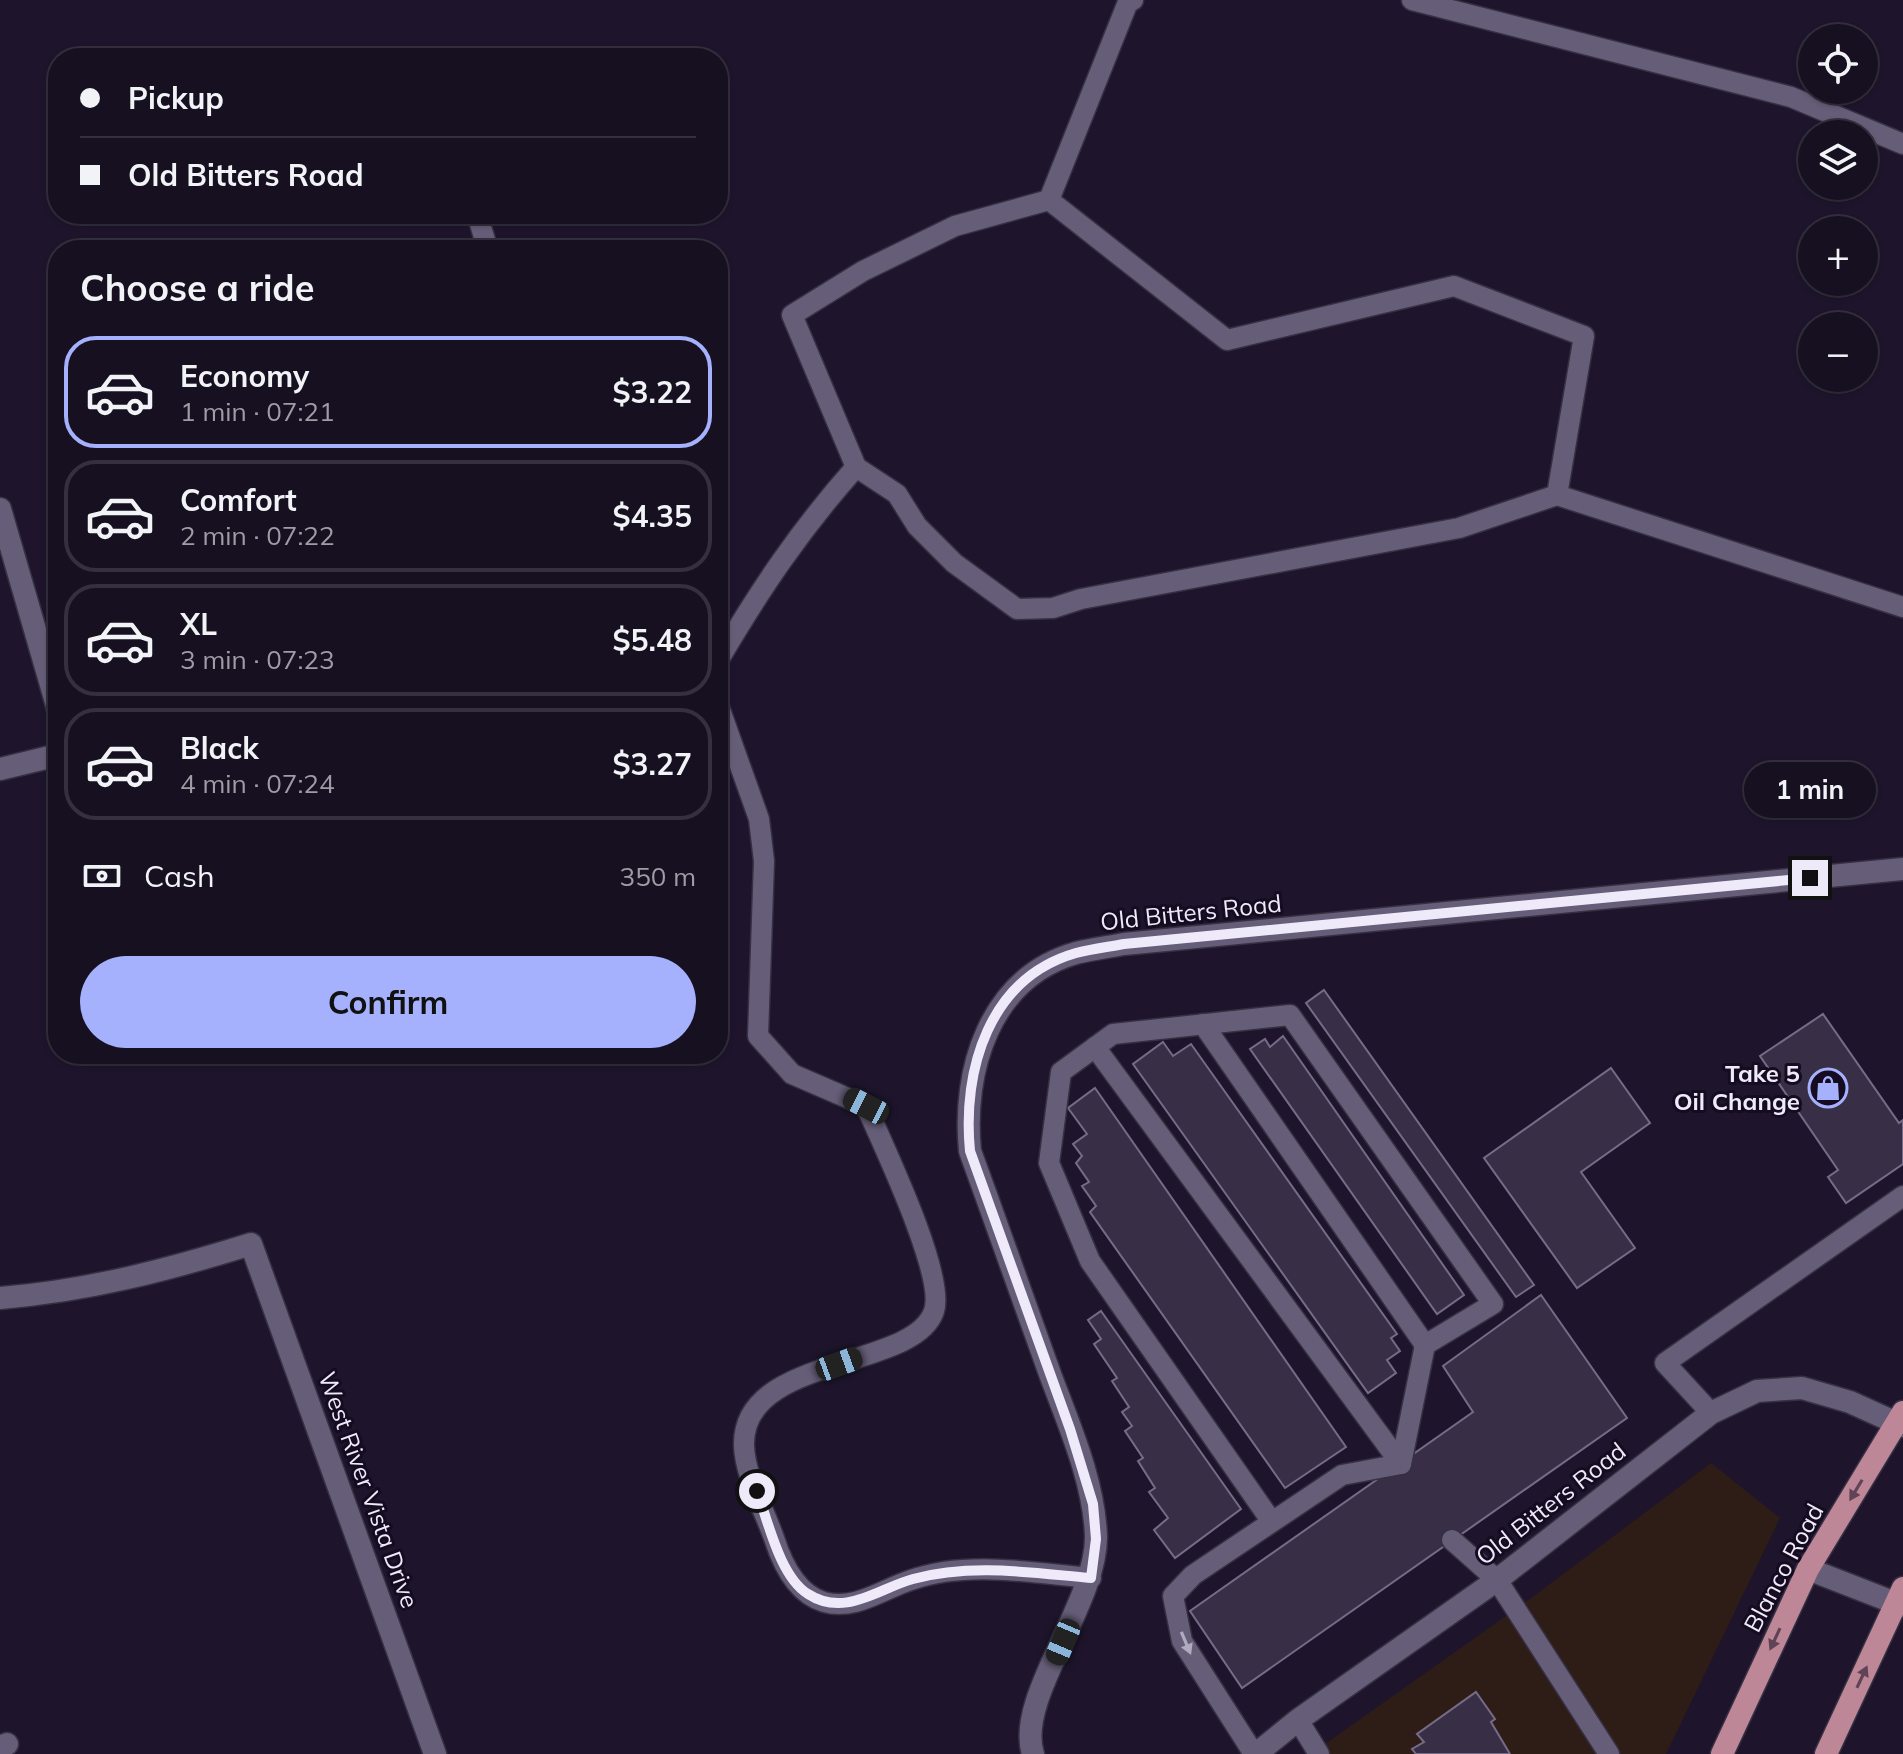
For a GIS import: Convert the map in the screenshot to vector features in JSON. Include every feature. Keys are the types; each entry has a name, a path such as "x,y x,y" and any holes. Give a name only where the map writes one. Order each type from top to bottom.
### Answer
{"main road":[{"name":"Blanco Road","path":"1722,1754 1808,1569 1901,1420"},
{"path":"1826,1754 1901,1599"}],"street":[{"path":"0,509 48,675"},
{"path":"0,769 48,757"},
{"name":"Old Bitters Road","path":"1033,1754 1029,1744 1033,1712 1091,1578 1096,1539 1093,1504 1070,1429 970,1151 966,1112 970,1075 978,1051 1012,991 1039,970 1074,954 1124,944 1903,869"},
{"name":"West River Vista Drive","path":"0,1298 51,1294 151,1275 251,1244 435,1754"},
{"name":"Old Bitters Road","path":"1255,1754 1298,1720 1497,1580 1711,1413 1757,1391 1802,1388 1901,1420"},
{"path":"1808,1569 1901,1599"}],"lane":[{"path":"1049,200 1128,2 1133,0"},
{"path":"1412,0 1791,97 1903,144"},
{"path":"1049,200 955,226 863,271 792,315 856,467 897,494 917,526 954,563 1017,609 1053,608 1081,599 1459,528 1557,495 1903,607"},
{"path":"1049,200 1227,340 1454,286 1584,336 1557,495"},
{"path":"728,644 768,577 805,524 856,467"},
{"path":"728,732 759,819 764,861 758,1036 792,1074 866,1106 934,1277 935,1310 923,1332 792,1382 761,1402 745,1428 744,1449 781,1559 806,1593 826,1602 873,1597 912,1579 970,1570 1091,1578"},
{"path":"1272,1522 1090,1261 1049,1163 1061,1072 1113,1034 1290,1015 1493,1304 1425,1345"},
{"path":"1203,1024 1425,1345 1401,1464"},
{"path":"1095,1047 1401,1464"},
{"path":"1711,1413 1665,1363 1903,1196"},
{"path":"1255,1754 1182,1641 1173,1596 1193,1575 1342,1475 1401,1464"},
{"path":"1452,1540 1497,1580 1609,1754"},
{"path":"1298,1720 1319,1754"}],"shaded area":[{"path":"1711,1463 1780,1518 1666,1754 1311,1754 1534,1596"}],"building":[{"path":"1324,990 1534,1285 1516,1297 1306,1003"},
{"name":"Take 5 Oil Change","path":"1823,1014 1899,1123 1903,1120 1903,1164 1846,1203 1828,1177 1838,1170 1760,1056"},
{"path":"1283,1036 1464,1295 1437,1314 1250,1049 1265,1039 1270,1047"},
{"path":"1163,1042 1173,1056 1191,1044 1397,1334 1391,1338 1400,1351 1387,1360 1396,1373 1368,1393 1133,1064"},
{"path":"1611,1068 1650,1123 1581,1172 1635,1248 1577,1288 1484,1158"},
{"path":"1095,1088 1346,1447 1285,1488 1090,1212 1096,1206 1082,1186 1089,1182 1076,1163 1082,1156 1073,1144 1087,1134 1068,1108"},
{"path":"1541,1295 1627,1418 1242,1688 1190,1611 1473,1412 1443,1366"},
{"path":"1101,1311 1241,1509 1175,1558 1154,1530 1168,1518 1149,1492 1155,1488 1138,1461 1143,1458 1125,1431 1132,1426 1122,1412 1129,1407 1112,1381 1117,1378 1094,1344 1101,1339 1088,1320"},
{"path":"1476,1692 1495,1719 1491,1722 1510,1754 1416,1754 1412,1749 1424,1742 1417,1734"}],"place":[{"name":"Take 5 Oil Change","path":"1828,1088"}],"route":[{"path":"757,1491 781,1559 806,1593 826,1602 842,1603 873,1597 912,1579 970,1570 1091,1578 1096,1539 1093,1504 1070,1429 970,1151 966,1112 970,1075 978,1051 1012,991 1039,970 1074,954 1124,944 1810,878"}]}
